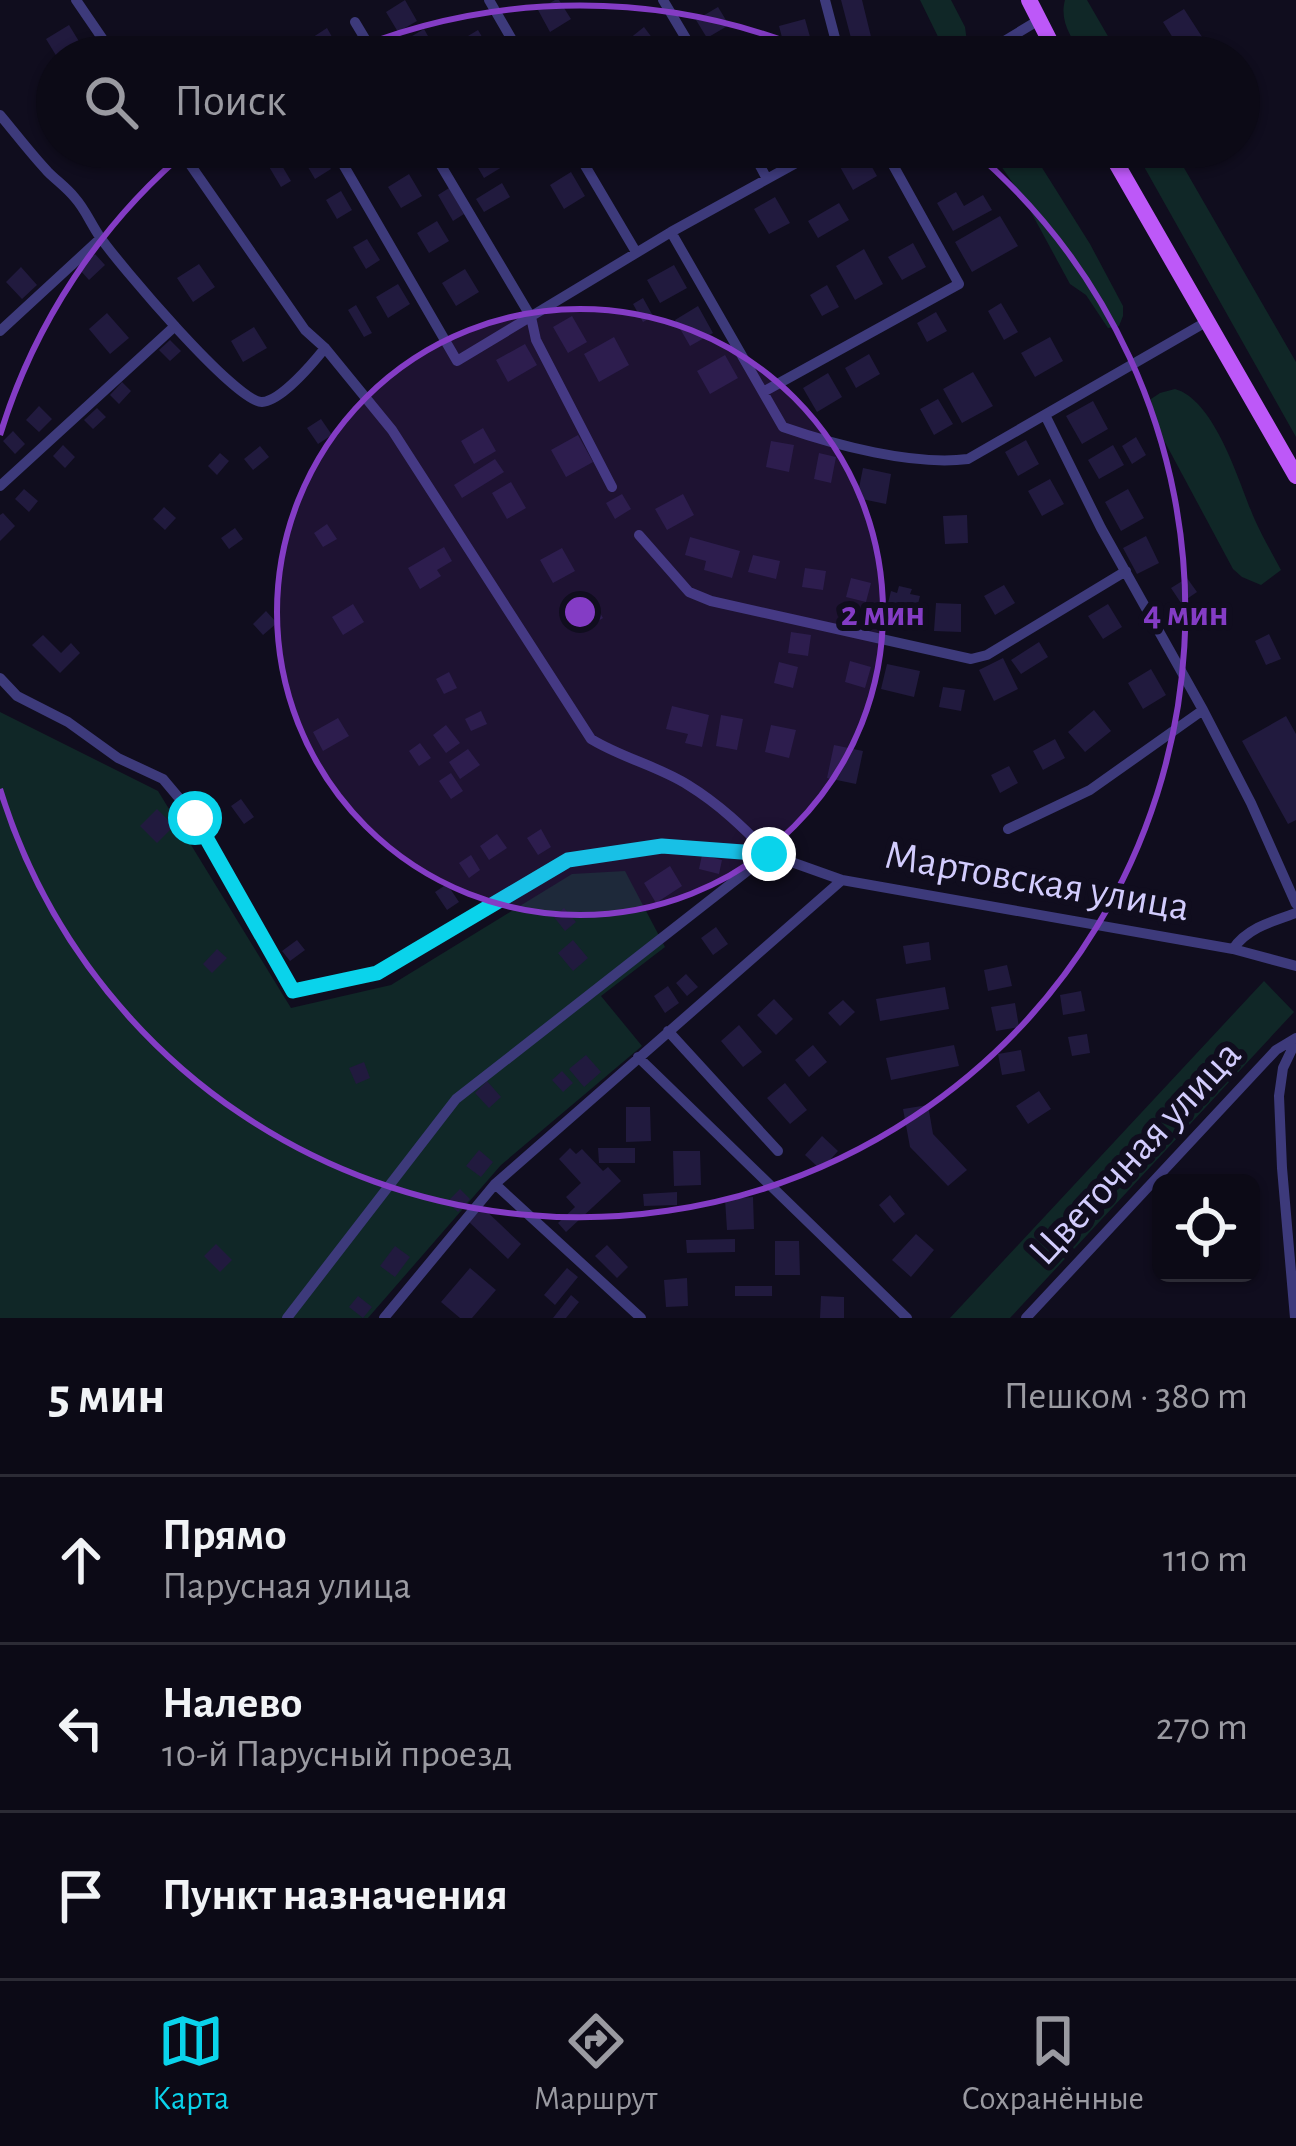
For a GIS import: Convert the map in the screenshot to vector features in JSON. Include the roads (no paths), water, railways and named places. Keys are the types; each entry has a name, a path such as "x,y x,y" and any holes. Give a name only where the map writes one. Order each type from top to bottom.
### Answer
{"main road":[{"path":"1029,0 1047,36"},
{"path":"1119,168 1296,476"}],"street":[{"path":"76,0 101,36"},
{"path":"489,0 510,36"},
{"path":"664,0 685,36"},
{"path":"826,0 835,36"},
{"path":"1013,36 1039,20"},
{"path":"356,22 364,36"},
{"path":"0,115 36,158"},
{"path":"44,168 76,199 101,238 175,326 253,400 274,398 325,348"},
{"path":"193,168 305,330 392,430 591,740 685,783 736,819 769,854"},
{"path":"345,168 457,361 636,252 787,168"},
{"path":"442,168 531,317 536,340 612,487"},
{"path":"586,168 636,252"},
{"path":"762,168 767,179"},
{"path":"763,392 959,284 895,168"},
{"path":"671,232 783,427 819,440 927,461 968,459 1206,322"},
{"path":"0,331 101,238"},
{"path":"0,486 175,326"},
{"path":"1045,415 1251,803 1296,904"},
{"path":"639,535 689,592 711,602 971,659 987,655 1126,571"},
{"path":"0,679 17,696 68,722 118,758 164,779 195,818 293,991 377,973 568,860 662,846 769,854"},
{"path":"1008,830 1090,790 1203,710"},
{"path":"287,1318 456,1100 769,854"},
{"name":"Мартовская улица","path":"769,854 842,880 1233,949 1296,966"},
{"path":"384,1318 495,1184 842,880"},
{"path":"1233,949 1238,940 1262,926 1296,913"},
{"path":"668,1031 778,1151"},
{"path":"1295,1318 1279,1096 1283,1068 1296,1039"},
{"name":"Цветочная улица","path":"1026,1318 1276,1050 1296,1039"},
{"path":"638,1057 907,1318"},
{"path":"495,1184 640,1318"}]}
